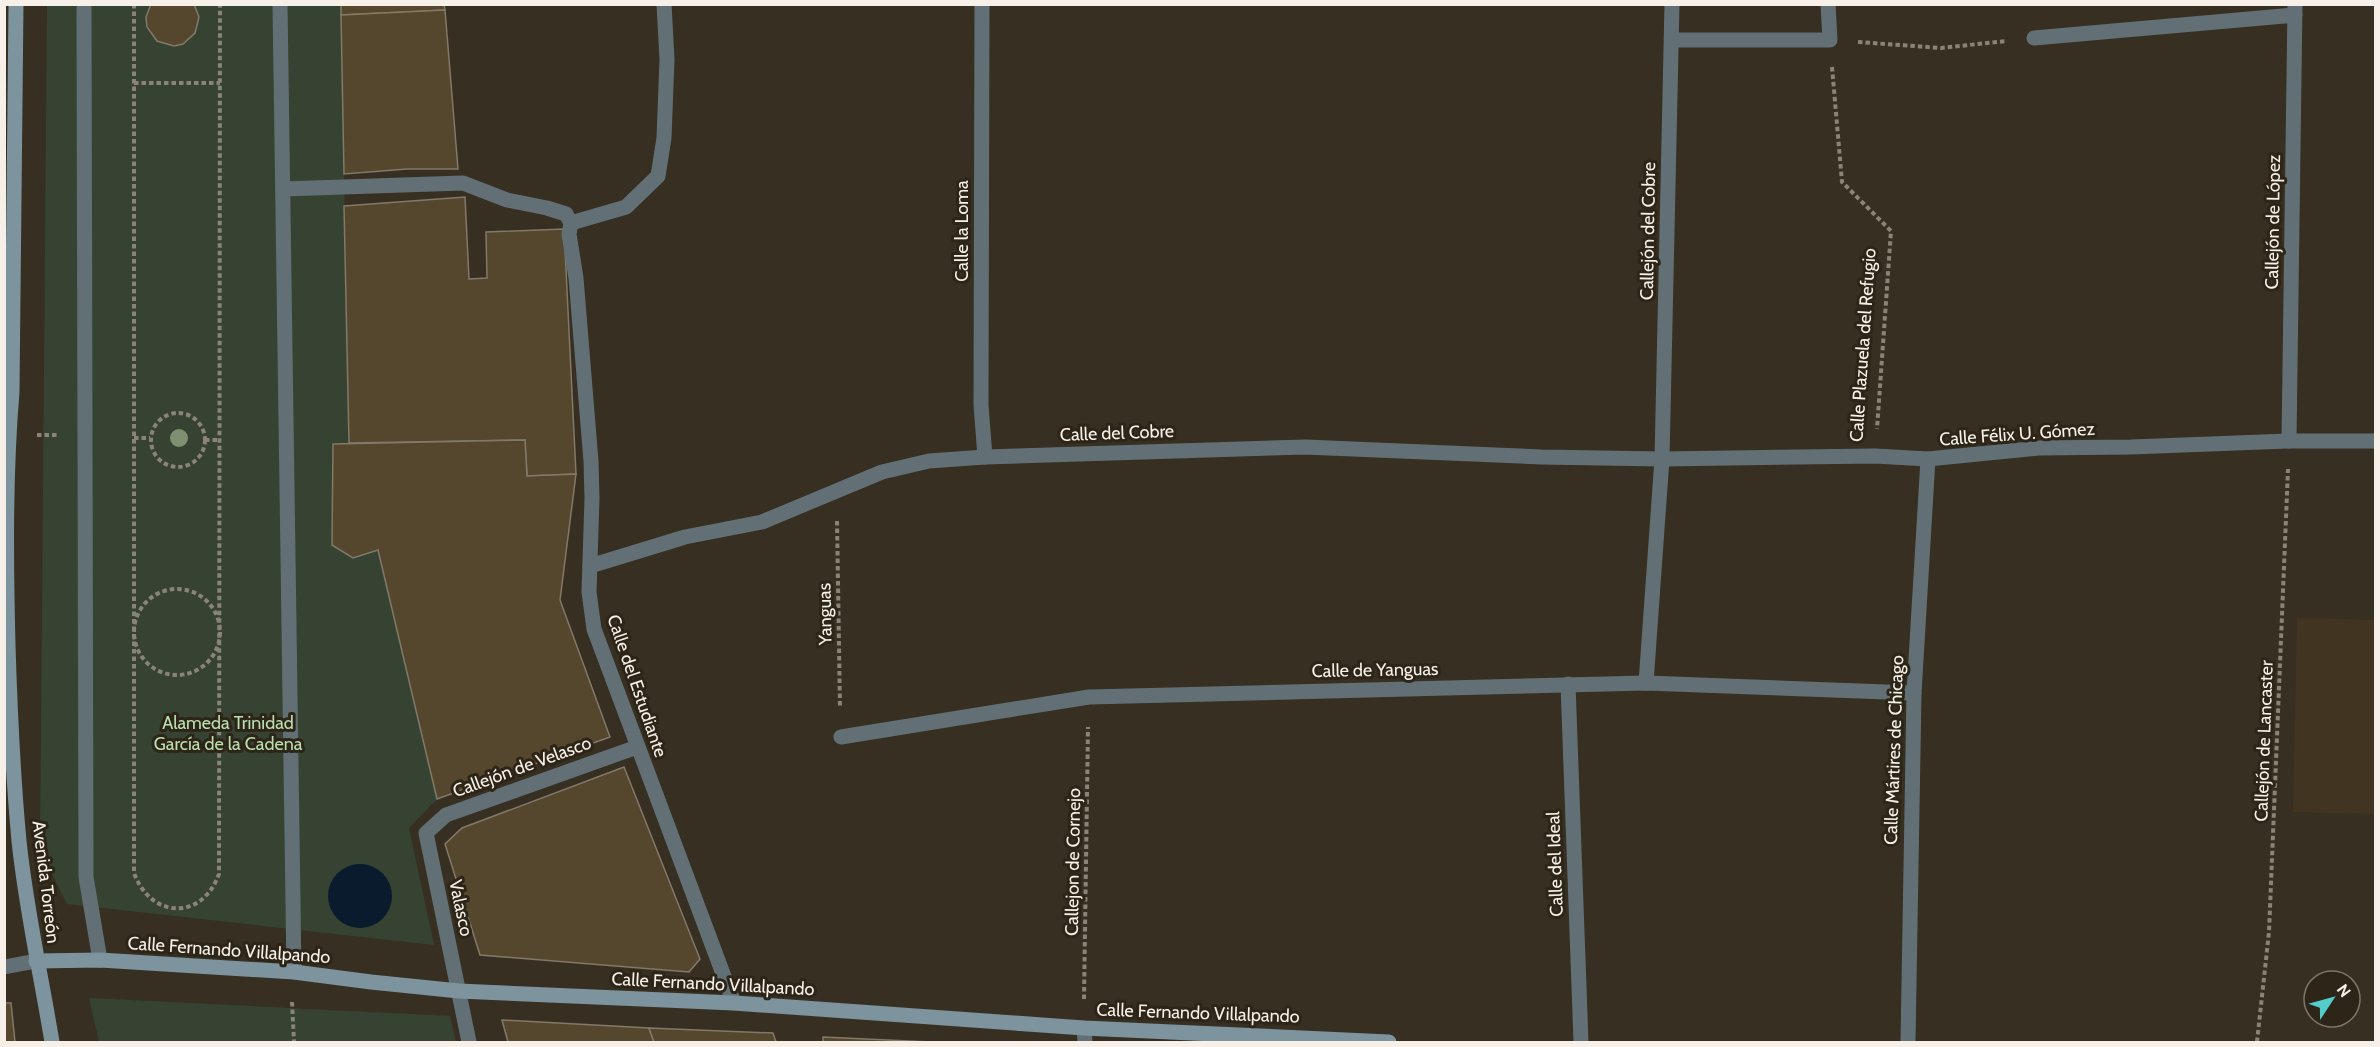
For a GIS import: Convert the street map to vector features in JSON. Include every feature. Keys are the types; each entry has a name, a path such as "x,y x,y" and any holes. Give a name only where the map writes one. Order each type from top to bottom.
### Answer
{"street":[{"name":"Avenida Torreón","path":"16,4 8,391 7,581 11,726 19,842 36,962 52,1042"},
{"path":"84,4 86,877 100,960"},
{"path":"280,4 294,972"},
{"path":"283,189 463,183 507,200 566,214 571,223 626,207 658,176 664,138 667,59 664,4"},
{"name":"Calle la Loma","path":"982,4 981,405 985,457"},
{"name":"Callejón del Cobre","path":"1662,459 1672,4"},
{"path":"1672,40 1830,40 1828,4"},
{"path":"2034,38 2295,10"},
{"name":"Callejón de López","path":"2289,441 2295,10"},
{"name":"Calle del Estudiante","path":"571,223 569,234 576,278 591,461 589,592 594,629 734,1003"},
{"name":"Calle Félix U. Gómez","path":"1662,459 1875,456 1929,459 2039,448 2289,441 2376,441"},
{"name":"Calle del Cobre","path":"590,566 685,537 762,522 882,472 920,463 985,457 1305,447 1541,457 1662,459"},
{"path":"1646,683 1662,459"},
{"name":"Calle Mártires de Chicago","path":"1908,1042 1914,693 1929,459"},
{"name":"Calle de Yanguas","path":"841,737 1089,697 1646,683 1914,693"},
{"name":"Calle del Ideal","path":"1568,684 1581,1042"},
{"name":"Callejón de Velasco","path":"426,833 446,815 637,747"},
{"name":"Valasco","path":"426,833 470,1042"},
{"name":"Calle Fernando Villalpando","path":"36,962 100,960 294,972 459,991 734,1003 1084,1035 1389,1042"},
{"path":"4,967 36,962"}],"path":[{"path":"134,4 134,873 139,887 148,898 160,905 173,908 192,905 207,896 219,874 220,4"},
{"path":"1830,40 1941,48 2034,38"},
{"name":"Calle Plazuela del Refugio","path":"1830,40 1842,182 1891,231 1875,456"},
{"path":"134,83 220,83"},
{"path":"178,412 187,414 200,424 205,440 200,456 186,466 177,467 168,466 155,455 150,438 152,430 162,417 178,412"},
{"path":"134,438 150,438"},
{"path":"205,440 220,440"},
{"name":"Callejón de Lancaster","path":"2257,1042 2269,932 2289,441"},
{"name":"Yanguas","path":"837,490 841,737"},
{"path":"171,589 186,590 200,596 211,605 218,618 220,634 218,647 212,659 202,668 189,674 175,675 163,673 141,656 135,644 134,630 141,609 157,594 171,589"},
{"name":"Callejon de Cornejo","path":"1084,1035 1089,697"},
{"path":"291,1001 294,1042"}],"shaded area":[{"path":"2297,618 2375,620 2375,814 2293,812"}],"green space":[{"name":"Alameda Trinidad García de la Cadena","path":"47,5 341,5 349,443 333,444 332,545 353,558 378,550 437,799 409,828 434,945 67,904 40,850"},
{"path":"89,998 450,1016 456,1042 99,1042"}],"water":[{"path":"360,864 378,870 386,878 392,896 386,914 378,922 360,928 342,922 334,914 328,896 334,878 342,870"}],"building":[{"path":"151,4 194,4 199,17 195,33 183,44 174,46 157,41 147,27 146,17"},
{"path":"341,4 444,4 445,10 341,15"},
{"path":"445,10 458,169 407,169 344,174 341,15"},
{"path":"465,197 469,279 487,278 486,232 564,229 576,474 527,476 525,440 349,443 344,206"},
{"path":"525,440 527,476 576,474 560,600 610,737 437,799 378,550 353,558 332,545 333,444"},
{"path":"624,767 700,959 689,972 480,955 445,844 462,828"},
{"path":"4,1003 11,1003 15,1042 4,1042"},
{"path":"502,1020 649,1028 654,1042 508,1042"},
{"path":"649,1028 773,1033 776,1042 654,1042"},
{"path":"823,1037 931,1042 823,1042"}]}
